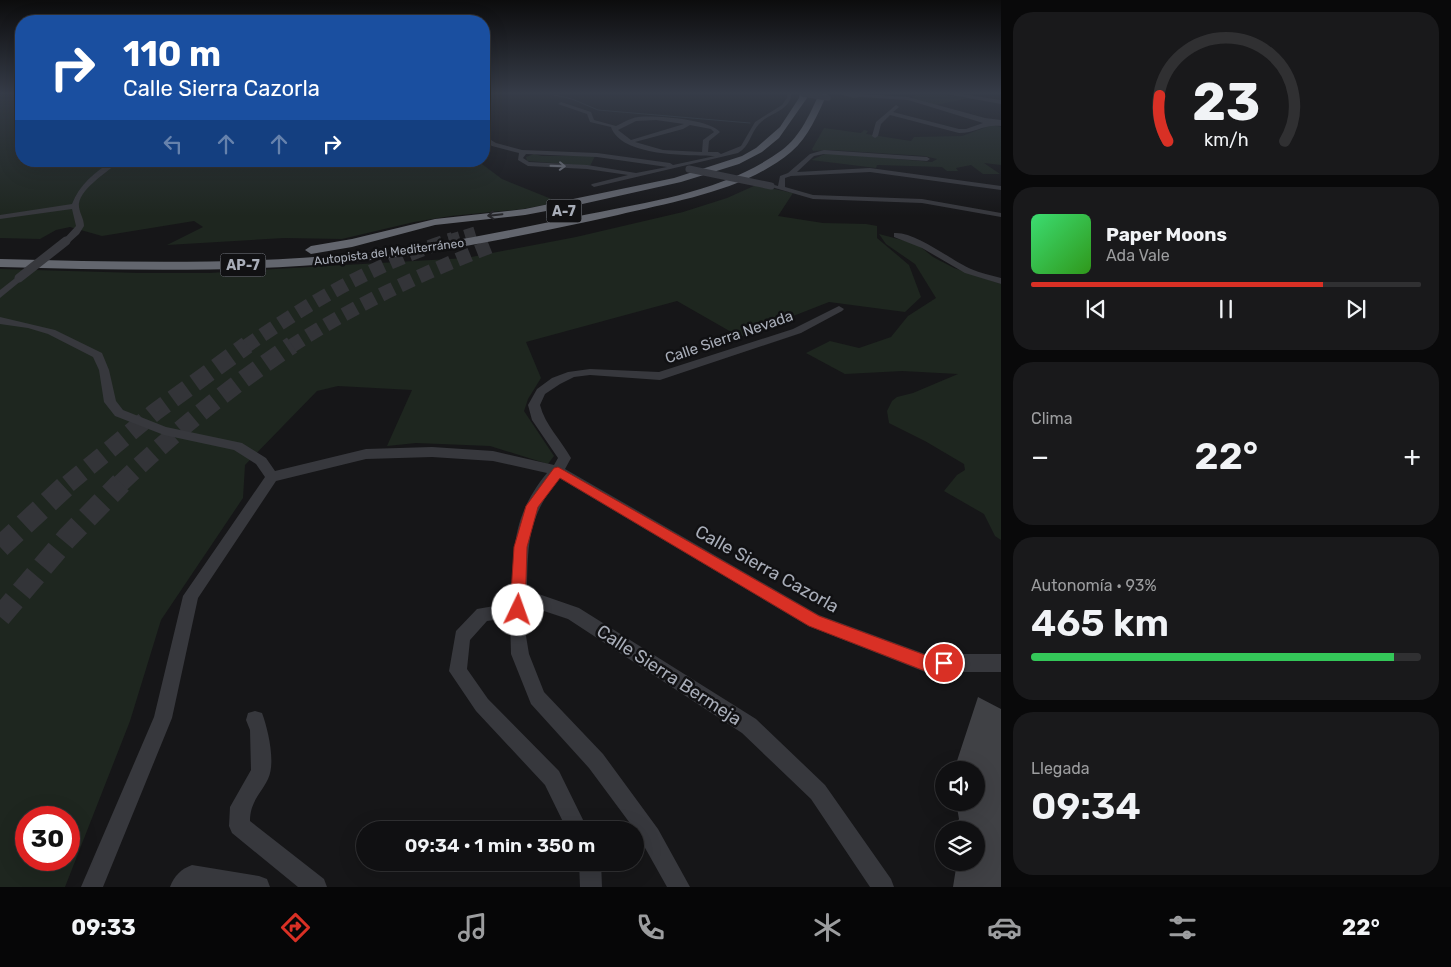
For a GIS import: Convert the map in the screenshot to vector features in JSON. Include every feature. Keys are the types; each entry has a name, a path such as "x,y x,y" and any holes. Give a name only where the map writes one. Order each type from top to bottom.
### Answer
{"highway":[{"path":"653,192 708,174 747,158 780,133"},
{"path":"728,172 772,149 788,133"},
{"path":"768,164 787,151 802,133"},
{"path":"547,239 667,212 721,195 769,171 800,151 812,133"},
{"path":"269,259 352,243 434,222 525,212 578,202 677,180 747,158"},
{"name":"A-7","path":"494,245 654,207 726,186 763,170 768,164"},
{"name":"Autopista del Mediterráneo","path":"0,263 144,266 386,254 522,232 687,194 720,184 768,164"},
{"name":"A-7","path":"474,233 520,220 653,192 728,172"},
{"name":"Autopista del Mediterráneo","path":"0,253 269,259 374,248 515,226 645,198 703,183 728,172"},
{"path":"654,207 670,206 698,199 743,184"},
{"path":"269,259 287,266 481,252"}],"street":[{"path":"617,133 628,143 642,148 731,154"},
{"path":"628,143 650,138 656,133"},
{"path":"705,153 706,140 714,133"},
{"path":"594,185 731,154 743,148 750,133"},
{"path":"490,142 496,145 526,152 600,155 678,166 781,188 812,197 922,201 1001,215"},
{"path":"526,152 520,159 528,164 587,167 641,175"},
{"path":"790,174 812,155 824,152 927,159"},
{"path":"0,295 80,230 82,224 75,206 77,200 97,175 108,167"},
{"path":"781,188 782,177 790,174 870,170 1001,188"},
{"path":"0,218 75,206"},
{"path":"896,235 925,246 968,271 1001,281"},
{"name":"Calle Sierra Nevada","path":"558,471 565,458 552,437 538,420 534,405 541,392 556,381 572,374 590,372 660,376 797,331 840,309"},
{"path":"0,320 2,322 39,326 61,335 98,355 104,370 110,402 119,412 164,431 238,446 261,461 272,477 191,596 163,718 92,887"},
{"name":"Calle Sierra Cazorla","path":"272,477 366,454 432,452 493,456 558,471 814,621 925,663 1001,663"},
{"path":"558,471 532,506 520,547 518,602 520,654 537,698 596,761 651,836 679,887"},
{"path":"518,602 483,614 462,637 458,671 482,705 552,778 574,821"},
{"name":"Calle Sierra Bermeja","path":"518,602 573,613 748,726 818,792 883,887"},
{"path":"255,720 259,730 261,772 240,807 239,826 316,887"},
{"path":"590,871 591,887"},
{"path":"181,887 192,876 259,887"}],"shaded area":[{"path":"0,133 15,133 15,167 486,167 502,179 559,202 523,209 451,216 414,222 342,239 284,238 167,245 203,227 194,221 102,236 70,227 56,230 40,239 0,238"},
{"path":"821,133 866,133 911,141 914,137 962,136 969,133 1001,133 1001,165 984,163 1000,174 983,174 971,165 956,168 958,171 947,171 942,167 877,165 876,168 811,160 827,153 932,162 937,159 924,156 831,150 813,151 812,149"},
{"path":"534,154 542,156 595,156 590,166 527,161 526,157"},
{"path":"756,185 793,193 778,216 823,223 877,226 877,238 909,265 921,297 905,312 829,302 740,337 677,301 526,342 541,378 528,399 524,411 554,456 548,464 490,446 416,443 387,446 412,390 338,386 317,391 245,465 243,498 161,620 130,721 80,849 80,806 15,806 15,871 71,871 65,887 0,887 0,269 209,273 466,258 576,237 683,212 727,198"},
{"path":"879,234 917,244 933,257 954,268 1001,284 1001,540 995,536 984,514 944,491 957,475 965,470 964,464 889,423 887,411 892,401 897,397 913,393 958,374 902,371 845,374 806,353 830,341 859,348 891,337 908,316 936,298 915,264 886,244"}],"building":[{"path":"978,697 1001,709 1001,887 953,887 956,871 985,871 985,821 958,821 958,811 985,811 985,761 957,761"}],"tunnel":[{"path":"449,240 475,232"},
{"path":"245,347 294,314 371,271 425,248 453,239"},
{"path":"290,347 339,317 389,291 494,245"},
{"path":"68,484 155,412 247,345"},
{"path":"120,484 203,411 292,345"},
{"path":"0,547 69,483"},
{"path":"0,617 67,538 120,484"}],"route":[{"path":"518,610 520,547 532,506 546,484 558,471 814,621 925,663 944,663"}]}
